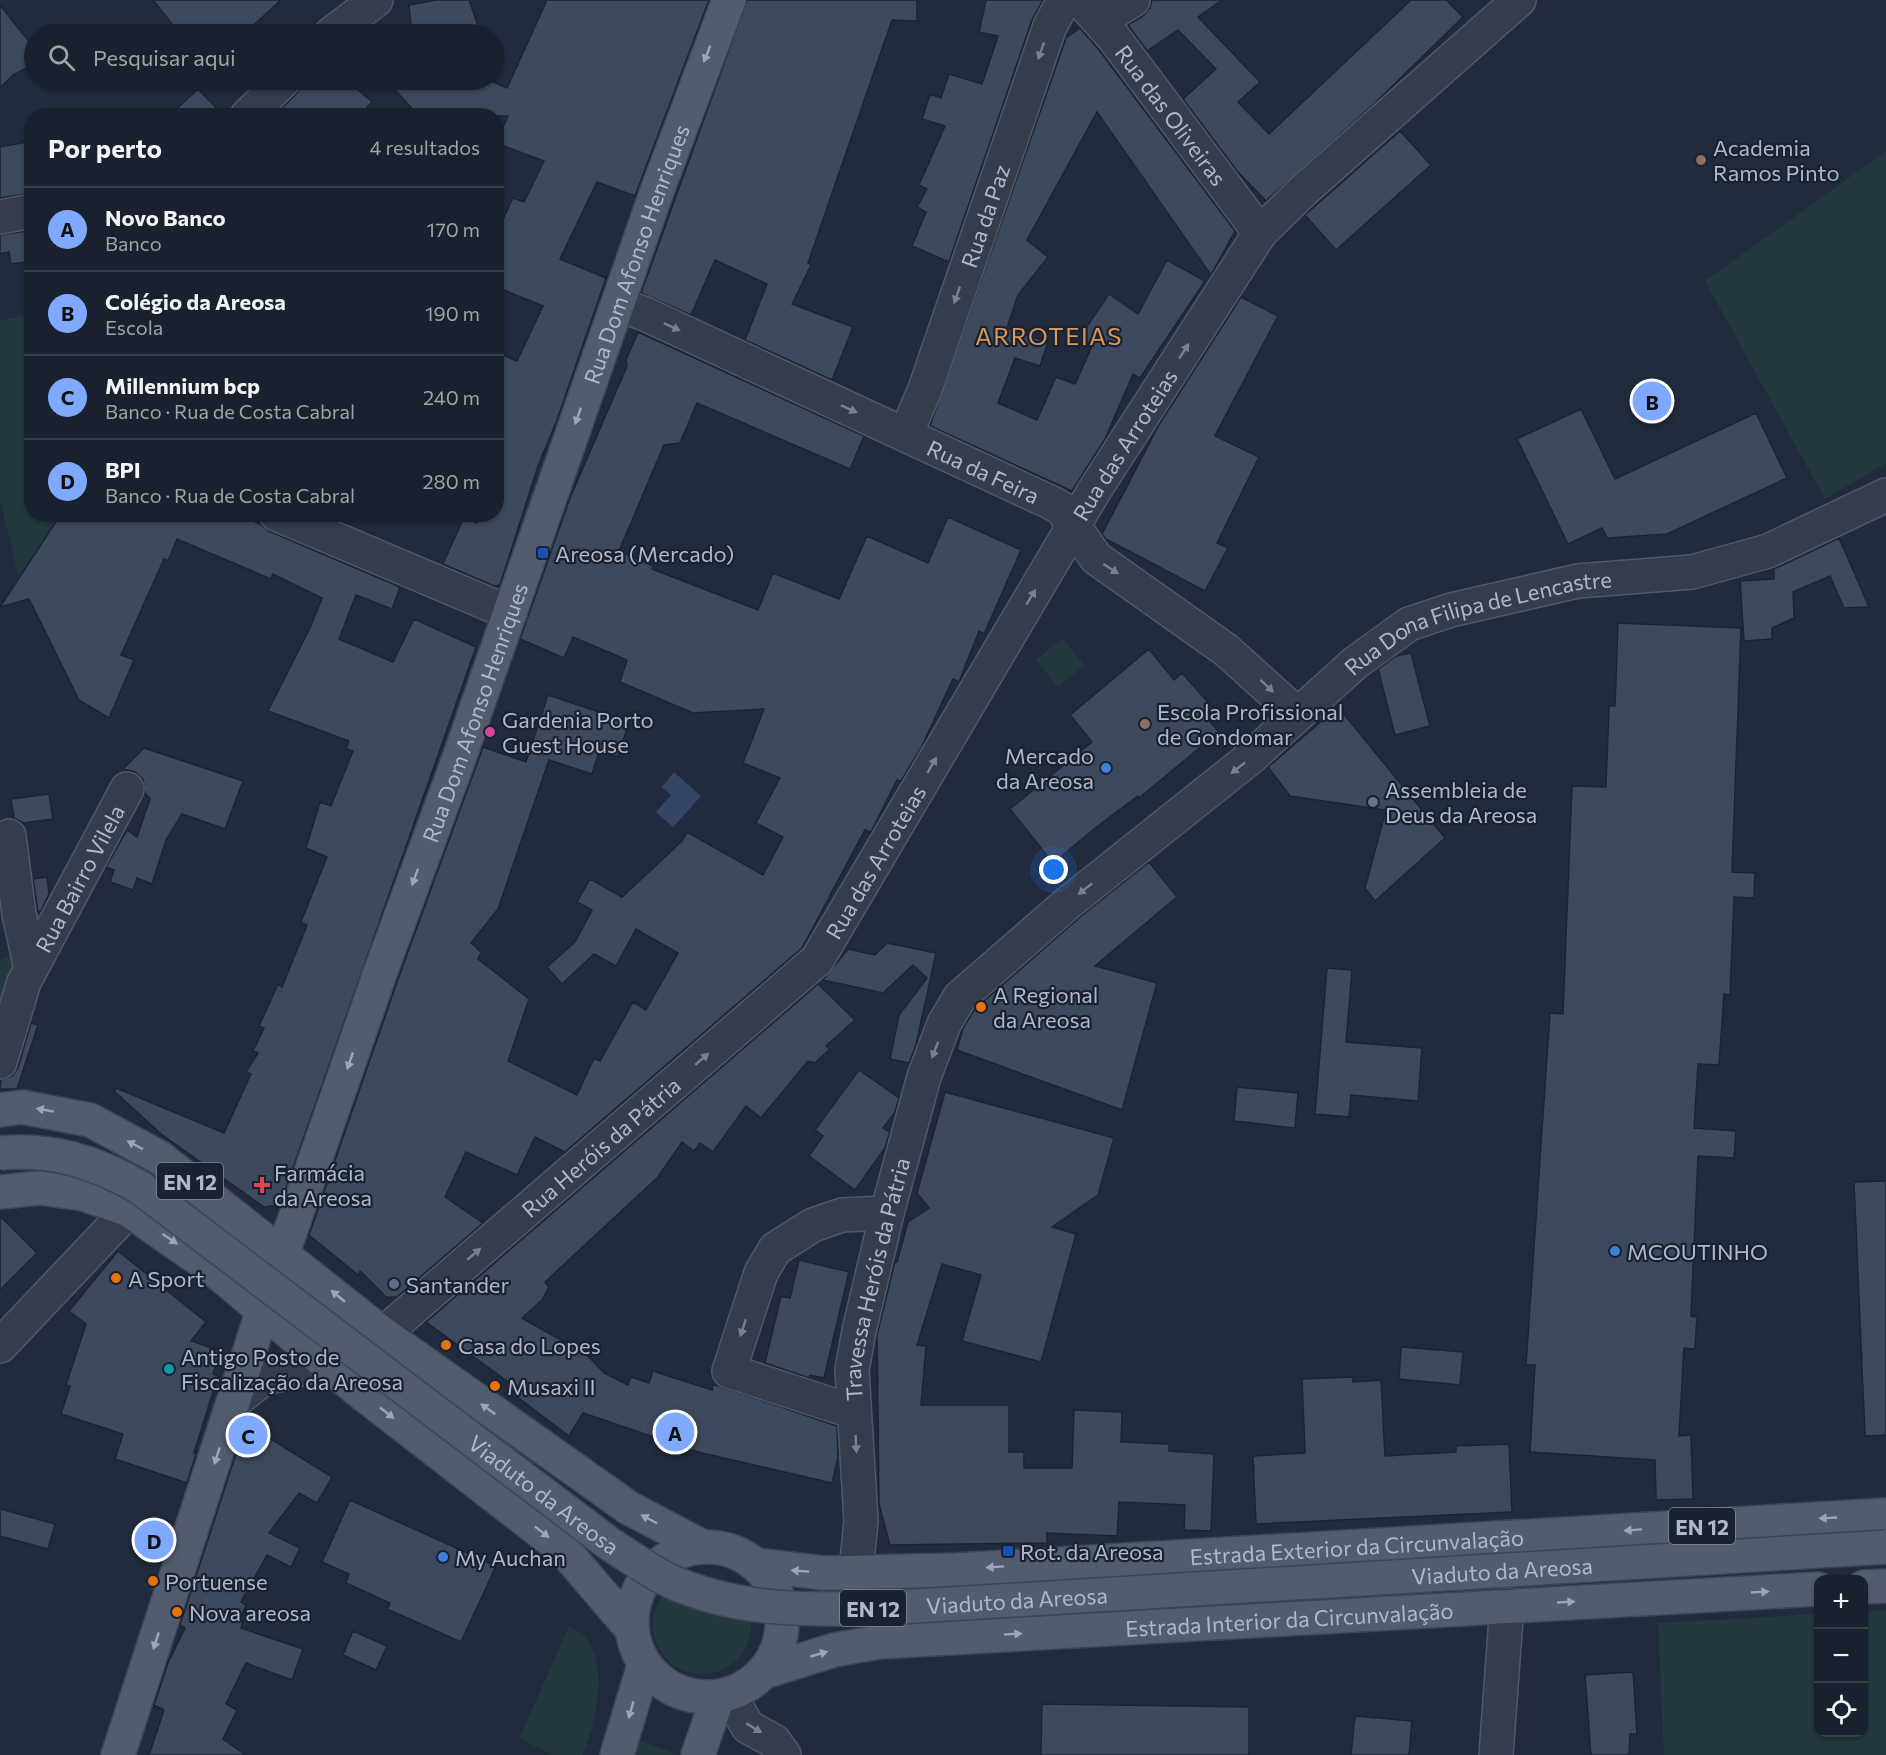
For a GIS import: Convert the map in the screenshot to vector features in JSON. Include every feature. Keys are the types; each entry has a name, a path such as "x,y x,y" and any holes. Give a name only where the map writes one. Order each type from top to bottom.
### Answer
{"main road":[{"name":"Rua Dom Afonso Henriques","path":"118,1755 236,1400 263,1310 380,973 510,613 665,168 729,0"},
{"name":"EN 12","path":"0,1110 22,1107 90,1120 159,1157 382,1334 629,1508 701,1546"},
{"name":"Viaduto da Areosa","path":"0,1153 42,1152 66,1156 106,1170 139,1187 607,1542 669,1580 710,1596 740,1603 789,1609 884,1608 1886,1547"},
{"name":"EN 12","path":"0,1192 40,1188 83,1194 129,1210 216,1271 358,1390 563,1549 630,1627"},
{"path":"216,1271 234,1270 247,1262 253,1245 250,1228"},
{"name":"Estrada Exterior da Circunvalação","path":"756,1565 813,1572 957,1570 1886,1515"},
{"name":"EN 12","path":"701,1546 721,1548 740,1554 756,1565 772,1583 781,1605 782,1629 776,1652 764,1672 747,1688 724,1697 697,1697 676,1691 658,1681 644,1665 635,1647 630,1627 633,1604 642,1582 658,1564 678,1552 701,1546"},
{"path":"1868,1587 1886,1586"},
{"name":"Estrada Interior da Circunvalação","path":"764,1672 834,1650 879,1642 1814,1589"},
{"path":"617,1755 644,1665"},
{"path":"698,1755 724,1697"}],"street":[{"path":"344,24 376,0"},
{"name":"Rua da Paz","path":"906,434 929,378 1050,26 1061,6 1068,0"},
{"path":"1090,11 1133,0"},
{"name":"Rua das Arroteias","path":"817,960 1074,525 1260,233 1304,190 1520,0"},
{"name":"Rua das Oliveiras","path":"1090,11 1260,233"},
{"path":"255,108 274,90"},
{"path":"0,217 24,212"},
{"name":"Rua da Feira","path":"618,304 906,434 1062,509 1096,558 1226,650 1297,714"},
{"name":"Rua Dona Filipa de Lencastre","path":"960,998 1068,903 1250,758 1355,663 1409,624 1451,610 1578,581 1692,572 1768,551 1886,495"},
{"path":"295,522 510,613"},
{"name":"Rua Bairro Vilela","path":"0,1062 24,982 127,789"},
{"name":"Rua Bairro Vilela","path":"9,836 19,914 31,969"},
{"name":"Rua Heróis da Pátria","path":"236,1400 263,1379 326,1362 382,1334 817,960"},
{"name":"Travessa Heróis da Pátria","path":"856,1572 861,1521 852,1370 887,1214 924,1077 944,1024 960,998"},
{"path":"0,1346 129,1210"},
{"path":"854,1412 729,1371 761,1273 775,1249 813,1225 842,1215 887,1214"},
{"path":"1496,1755 1507,1605"},
{"path":"724,1697 748,1726 774,1741 784,1755"}],"green space":[{"path":"1886,151 1886,463 1825,499 1705,281"},
{"path":"24,316 24,522 57,522 19,579 0,499 0,321"},
{"path":"1062,638 1084,665 1058,687 1036,660"},
{"path":"14,954 17,969 0,1035 0,960"},
{"path":"702,1576 721,1580 737,1590 747,1606 751,1625 747,1644 737,1660 721,1670 702,1674 683,1670 667,1660 657,1644 653,1625 657,1606 667,1590 683,1580"},
{"path":"1886,1610 1886,1755 1664,1755 1658,1623 1814,1614 1814,1737 1868,1737 1868,1612"},
{"path":"569,1627 584,1635 593,1650 599,1679 598,1695 592,1727 583,1755 553,1755 519,1738"},
{"path":"638,1740 678,1755 634,1755"}],"water":[{"path":"674,772 701,796 673,827 656,812 671,795 662,787"}],"building":[{"path":"153,0 281,0 255,24 172,24"},
{"path":"437,0 469,0 477,24 411,24 409,5"},
{"path":"547,0 709,0 635,196 597,182 560,259 606,278 557,420 538,466 500,585 494,586 443,564 462,522 504,522 504,355 517,361 543,306 504,290 504,217 513,198 524,202 544,161 504,146 504,125 508,116 504,116 504,108 412,108 395,90 504,90 504,87 507,88"},
{"path":"747,0 917,0 917,21 892,20 808,263 811,265 792,304 853,327 832,380 745,340 767,284 715,260 691,315 641,293"},
{"path":"986,0 1043,0 1032,20 949,262 912,246 926,212 917,207 927,189 919,185 945,126 922,119 930,94 941,98 949,74 982,84 998,36 979,32"},
{"path":"1152,0 1222,0 1198,17 1260,82 1238,102 1269,134 1411,0 1446,0 1463,17 1375,103 1266,201 1237,171 1183,99 1216,69 1178,30 1147,51 1128,25 1143,16 1150,8"},
{"path":"0,5 24,35 24,69 13,75 0,88"},
{"path":"1080,28 1235,231 1211,275 1097,112 1027,240 1048,257 1018,295 1007,328 1048,342 1040,366 1015,358 998,403 1037,420 1056,377 1075,384 1092,346 1079,338 1109,294 1138,314 1167,260 1205,281 1140,378 1133,374 1105,439 1072,491 930,426 1066,38"},
{"path":"199,90 216,108 178,108"},
{"path":"299,90 358,90 372,102 366,108 282,108"},
{"path":"1400,131 1431,165 1336,250 1305,215"},
{"path":"24,142 24,194 0,198 0,147"},
{"path":"24,231 24,262 11,264 9,252 0,254 0,235"},
{"path":"1241,297 1278,316 1215,436 1259,457 1217,543 1228,548 1205,591 1106,539 1102,534 1160,423"},
{"path":"638,332 864,436 850,469 697,403 680,443 664,445 619,551 653,566 652,569 758,610 773,573 839,599 867,536 928,563 948,517 1021,550 984,634 979,631 959,682 953,679 921,748 901,781 897,780 871,832 865,830 802,948 565,1152 535,1137 517,1175 466,1152 445,1197 483,1223 397,1297 386,1297 360,1271 358,1275 309,1235 398,979 483,747 526,762 548,695 629,722 618,757 599,752 592,774 549,760 498,909 471,943 481,952 478,959 529,999 508,1061 577,1095 594,1058 600,1061 633,1002 646,1010 678,953 636,929 616,966 594,954 562,984 547,967 575,942 592,910 577,902 590,879 622,897 682,841 687,832 763,875 783,837 756,823 780,778 743,763 764,709 693,713 620,682 627,660 573,637 564,658 520,639 570,498 627,366 626,360"},
{"path":"1581,409 1615,479 1756,413 1787,478 1667,534 1607,538 1602,528 1568,544 1517,439"},
{"path":"56,522 255,522 269,531 400,587 392,609 356,595 339,639 393,662 414,619 476,647 280,1205 264,1207 161,1134 114,1091 116,1088 224,1133 251,1074 246,1072 258,1053 253,1051 264,1028 259,1026 278,984 282,987 307,925 301,922 327,857 306,848 320,802 331,806 353,751 346,749 349,741 268,711 310,628 322,598 273,574 271,579 177,539 168,561 164,559 121,655 134,660 109,718 79,700 29,599 0,607"},
{"path":"1839,538 1869,607 1844,608 1830,576 1793,592 1794,618 1772,628 1772,639 1744,641 1740,581 1774,579 1774,569"},
{"path":"1618,623 1741,628 1732,872 1755,873 1754,898 1734,897 1730,995 1724,994 1719,1065 1698,1064 1694,1128 1736,1131 1734,1158 1698,1156 1691,1316 1697,1317 1695,1349 1684,1348 1679,1436 1691,1435 1693,1499 1656,1500 1655,1460 1530,1452 1535,1365 1526,1365 1550,1013 1563,1014 1572,786 1606,787 1609,706 1615,706"},
{"name":"Escola Profissional de Gondomar","path":"1149,649 1174,680 1182,673 1214,709 1206,717 1219,732 1139,798 1138,796 1099,825 1053,863 1010,809 1092,742 1070,715"},
{"path":"1411,653 1430,726 1395,735 1378,669 1396,656"},
{"name":"Assembleia de Deus da Areosa","path":"1338,707 1445,838 1375,901 1365,888 1386,810 1290,796 1268,767"},
{"path":"144,748 243,781 225,829 182,814 166,840 152,884 137,878 133,890 110,882 114,870 106,867 127,830 137,837 150,799 145,793 143,779 135,772 123,769"},
{"path":"49,794 53,819 23,823 14,818 11,799"},
{"path":"1149,862 1177,897 1095,966 1157,983 1122,1110 957,1050 963,1028 975,1009 1080,917"},
{"path":"47,877 49,894 41,911 38,912 33,879"},
{"path":"887,943 936,953 916,1045 909,1063 890,1059 899,1015 927,978 913,965 883,993 823,980 848,949 875,955"},
{"path":"1327,968 1352,970 1346,1042 1422,1048 1418,1101 1351,1095 1349,1117 1315,1114"},
{"path":"818,984 855,1020 826,1046 830,1049 815,1063 808,1061 761,1118 746,1106 713,1152 700,1143 694,1151 682,1142 658,1177 545,1282 549,1287 542,1300 522,1318 586,1354 604,1373 628,1385 631,1377 649,1383 653,1371 712,1390 713,1385 719,1386 837,1426 838,1457 832,1483 698,1452 583,1413 569,1436 516,1396 519,1390 426,1322"},
{"path":"31,1023 38,1025 17,1089 0,1089 1,1080 12,1076 18,1068"},
{"path":"859,1070 899,1098 895,1112 883,1128 890,1132 885,1148 855,1190 809,1156 823,1136 815,1130"},
{"path":"1237,1087 1298,1093 1295,1128 1234,1121"},
{"path":"945,1092 1114,1138 1098,1195 1052,1227 1076,1234 1041,1362 962,1341 981,1275 942,1264 917,1345 926,1346 921,1405 1009,1405 1009,1452 1024,1452 1024,1468 1072,1468 1074,1410 1122,1412 1121,1442 1169,1444 1169,1451 1214,1454 1211,1531 1184,1530 1185,1505 1119,1502 1117,1536 1047,1533 1047,1543 890,1545 879,1504 877,1335 895,1261 897,1262 908,1222 929,1208 917,1193"},
{"path":"1886,1181 1886,1435 1865,1436 1854,1182"},
{"path":"0,1216 37,1253 0,1290"},
{"path":"118,1251 206,1322 191,1341 220,1351 213,1374 218,1376 187,1483 115,1459 123,1434 61,1414 70,1386 66,1385 86,1324 69,1311"},
{"path":"799,1260 849,1272 824,1378 810,1375 809,1378 765,1363 781,1296 790,1298"},
{"path":"1401,1347 1463,1352 1460,1385 1399,1379"},
{"path":"1353,1377 1353,1382 1381,1380 1385,1456 1456,1452 1456,1446 1509,1444 1512,1512 1256,1524 1253,1456 1305,1453 1302,1379"},
{"path":"253,1428 332,1477 317,1503 299,1493 269,1533 300,1548 291,1567 267,1555 241,1602 246,1605 240,1620 243,1621 241,1628 303,1649 292,1680 246,1663 226,1704 237,1710 223,1739 246,1755 149,1755 164,1710 154,1705 168,1663 185,1628 180,1625 243,1432"},
{"path":"350,1500 496,1566 461,1642 387,1609 390,1603 346,1583 349,1574 322,1562"},
{"path":"0,1509 55,1524 48,1549 0,1536"},
{"path":"353,1631 387,1646 376,1670 343,1655"},
{"path":"1633,1672 1637,1734 1630,1734 1629,1755 1591,1755 1585,1675"},
{"path":"1042,1704 1249,1707 1249,1755 1041,1755"},
{"path":"1355,1716 1412,1721 1409,1755 1351,1755"}],"place":[{"name":"Academia Ramos Pinto","path":"1701,160"},
{"name":"Colégio da Areosa","path":"1652,401"},
{"name":"Areosa (Mercado)","path":"543,553"},
{"name":"Escola Profissional de Gondomar","path":"1145,724"},
{"name":"Gardenia Porto Guest House","path":"490,732"},
{"name":"Mercado da Areosa","path":"1106,768"},
{"name":"Assembleia de Deus da Areosa","path":"1373,802"},
{"name":"A Regional da Areosa","path":"981,1007"},
{"name":"Farmácia da Areosa","path":"262,1185"},
{"name":"MCOUTINHO","path":"1615,1251"},
{"name":"A Sport","path":"116,1278"},
{"name":"Santander","path":"394,1284"},
{"name":"Casa do Lopes","path":"446,1345"},
{"name":"Antigo Posto de Fiscalização da Areosa","path":"169,1369"},
{"name":"Musaxi II","path":"495,1386"},
{"name":"Novo Banco","path":"675,1432"},
{"name":"Millennium bcp","path":"248,1435"},
{"name":"BPI","path":"154,1540"},
{"name":"Rot. da Areosa","path":"1008,1551"},
{"name":"My Auchan","path":"443,1557"},
{"name":"Portuense","path":"153,1581"},
{"name":"Nova areosa","path":"177,1612"}],"district":[{"name":"ARROTEIAS","path":"1049,335"}]}
